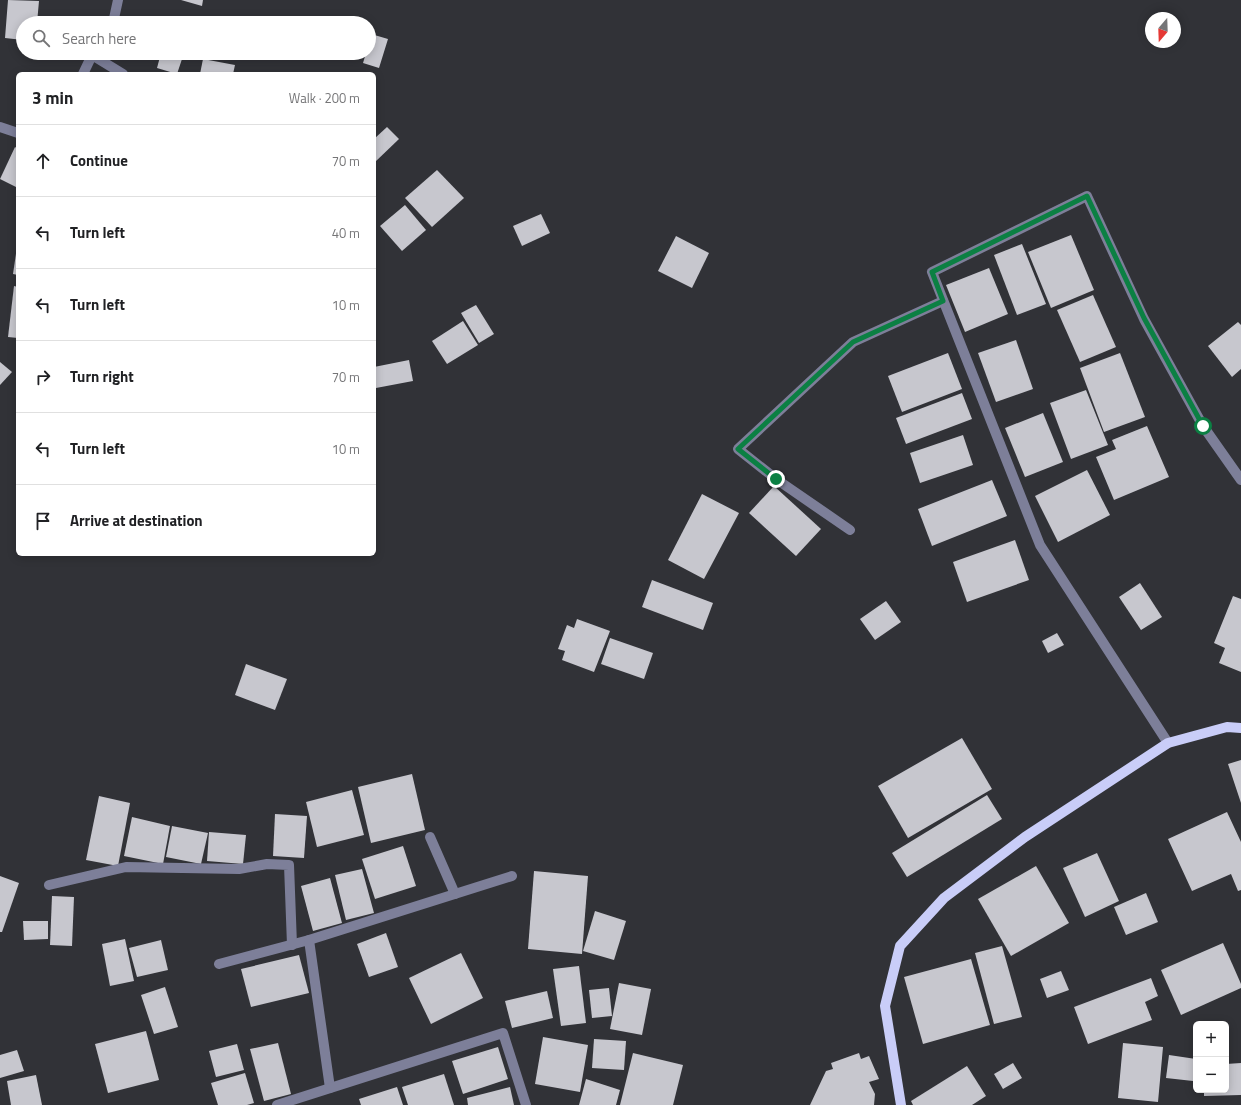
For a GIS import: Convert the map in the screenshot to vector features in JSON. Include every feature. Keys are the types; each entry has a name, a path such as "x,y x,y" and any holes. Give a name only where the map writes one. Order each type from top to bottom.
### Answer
{"main road":[{"path":"901,1105 885,1006 900,946 944,898 1025,837 1168,743 1227,727 1241,728"}],"street":[{"path":"115,16 118,0"},
{"path":"84,72 89,60"},
{"path":"101,60 120,72"},
{"path":"0,127 16,132"},
{"path":"1168,743 1040,545 932,272 1087,196 1155,339 1203,426 1241,480"},
{"path":"850,530 776,479 738,449 853,342 943,301"},
{"path":"430,837 455,894"},
{"path":"49,884 126,868 238,869 267,864 288,865 292,945"},
{"path":"219,964 309,940 512,876"},
{"path":"309,940 330,1088"},
{"path":"277,1105 503,1033 526,1105"}],"building":[{"path":"8,0 39,1 38,16 16,16 16,39 5,38"},
{"path":"181,0 203,0 202,6"},
{"path":"376,35 388,39 379,68 363,63 364,60 376,60"},
{"path":"159,60 182,60 178,72 170,72 157,68"},
{"path":"203,60 235,65 233,72 200,72"},
{"path":"387,127 399,139 376,161 376,137"},
{"path":"15,147 16,187 0,179"},
{"path":"437,170 464,198 432,227 405,198"},
{"path":"405,205 426,230 402,251 380,226"},
{"path":"541,214 550,233 522,246 513,226"},
{"path":"1071,235 1094,290 1051,308 1028,252"},
{"path":"676,236 709,253 692,288 658,271"},
{"path":"1022,244 1046,304 1017,315 994,255"},
{"path":"16,254 16,275 13,274"},
{"path":"989,268 1008,314 965,332 946,285"},
{"path":"14,286 16,286 16,338 8,337"},
{"path":"1093,295 1116,347 1080,362 1057,310"},
{"path":"476,305 494,334 479,343 461,313"},
{"path":"463,321 478,345 447,364 432,341"},
{"path":"1238,322 1241,325 1241,369 1232,377 1208,346"},
{"path":"1016,340 1033,389 996,402 978,353"},
{"path":"948,353 962,389 902,412 888,376"},
{"path":"1120,353 1145,417 1104,432 1080,368"},
{"path":"409,360 413,381 376,388 376,367"},
{"path":"0,362 12,372 0,385"},
{"path":"1086,390 1108,445 1071,459 1050,403"},
{"path":"962,393 972,419 906,444 896,418"},
{"path":"1043,413 1063,462 1025,477 1005,428"},
{"path":"1147,426 1169,477 1114,500 1096,457 1116,449 1112,440"},
{"path":"963,435 973,465 920,483 910,453"},
{"path":"1087,470 1110,515 1058,542 1035,496"},
{"path":"992,480 1007,516 932,546 918,509"},
{"path":"774,486 821,529 796,556 749,513"},
{"path":"702,494 739,513 704,579 668,560"},
{"path":"1015,540 1029,580 967,602 953,562"},
{"path":"652,580 713,603 703,630 642,607"},
{"path":"1140,583 1162,617 1141,630 1119,597"},
{"path":"1233,596 1241,599 1241,672 1219,663 1225,648 1214,643"},
{"path":"886,601 901,622 875,640 860,619"},
{"path":"577,619 610,631 594,672 562,660 565,651 558,649 567,625 574,628"},
{"path":"1057,633 1064,645 1048,653 1042,641"},
{"path":"610,638 653,653 644,679 601,664"},
{"path":"246,664 287,679 275,710 235,695"},
{"path":"962,738 992,789 908,838 878,786"},
{"path":"1241,760 1241,803 1228,764"},
{"path":"412,774 425,830 371,843 358,787"},
{"path":"352,790 364,835 317,847 306,802"},
{"path":"987,795 1002,819 907,877 892,853"},
{"path":"99,796 130,803 118,866 86,860"},
{"path":"1227,812 1241,842 1241,890 1238,891 1231,874 1192,891 1168,839"},
{"path":"275,814 307,816 304,858 273,856"},
{"path":"132,817 170,826 163,864 124,856"},
{"path":"172,826 208,833 201,864 166,857"},
{"path":"209,832 246,835 243,864 207,861"},
{"path":"403,846 416,886 375,899 362,859"},
{"path":"1097,853 1119,901 1085,917 1063,868"},
{"path":"1036,866 1069,923 1011,956 978,899"},
{"path":"362,869 374,913 346,920 335,875"},
{"path":"534,871 588,876 582,954 528,949"},
{"path":"0,876 19,883 2,932 0,932"},
{"path":"330,878 342,923 313,931 301,886"},
{"path":"1146,893 1158,922 1126,935 1114,907"},
{"path":"52,896 74,897 72,946 50,945"},
{"path":"595,911 626,921 614,960 583,951"},
{"path":"23,921 48,921 48,939 24,940"},
{"path":"386,933 398,967 369,977 357,944"},
{"path":"125,939 134,981 110,986 102,944"},
{"path":"161,940 168,970 137,977 129,948"},
{"path":"1223,943 1241,984 1241,988 1181,1015 1161,970"},
{"path":"1002,946 1022,1017 994,1024 975,953"},
{"path":"461,953 483,998 431,1024 409,978"},
{"path":"299,955 309,993 251,1007 241,969"},
{"path":"971,959 990,1025 923,1044 904,977"},
{"path":"579,966 586,1023 561,1026 553,969"},
{"path":"1061,971 1069,990 1047,998 1040,979"},
{"path":"1151,978 1158,996 1145,1002 1152,1020 1088,1044 1074,1007"},
{"path":"619,983 651,989 642,1035 610,1029"},
{"path":"165,987 178,1027 154,1034 141,995"},
{"path":"609,988 612,1016 592,1018 589,990"},
{"path":"547,991 553,1018 512,1028 505,1001"},
{"path":"146,1031 159,1080 108,1093 95,1044"},
{"path":"543,1037 588,1045 580,1092 535,1084"},
{"path":"594,1039 626,1041 624,1070 592,1068"},
{"path":"278,1043 291,1094 264,1101 250,1049"},
{"path":"1123,1043 1163,1047 1158,1102 1118,1098"},
{"path":"237,1044 244,1070 216,1077 209,1051"},
{"path":"498,1047 508,1079 463,1094 452,1061"},
{"path":"17,1050 24,1071 0,1078 0,1055"},
{"path":"633,1053 683,1065 673,1105 620,1105"},
{"path":"859,1053 861,1059 869,1056 879,1079 869,1082 875,1094 874,1105 810,1105 826,1071 833,1069 831,1063"},
{"path":"1169,1055 1193,1059 1193,1081 1166,1078"},
{"path":"1013,1063 1022,1078 1003,1089 994,1074"},
{"path":"1241,1063 1241,1095 1204,1096 1204,1093 1229,1093 1229,1064"},
{"path":"967,1066 986,1096 972,1105 913,1105 911,1101"},
{"path":"245,1073 254,1103 247,1105 218,1105 211,1083"},
{"path":"444,1074 454,1105 408,1105 402,1087"},
{"path":"36,1075 42,1105 11,1105 7,1081"},
{"path":"586,1079 620,1090 616,1105 579,1105"},
{"path":"397,1087 403,1105 361,1105 359,1099"},
{"path":"510,1087 514,1105 468,1105 467,1098"}],"route":[{"path":"776,479 738,449 853,342 943,301 932,272 1087,196 1144,318 1203,426"}]}
